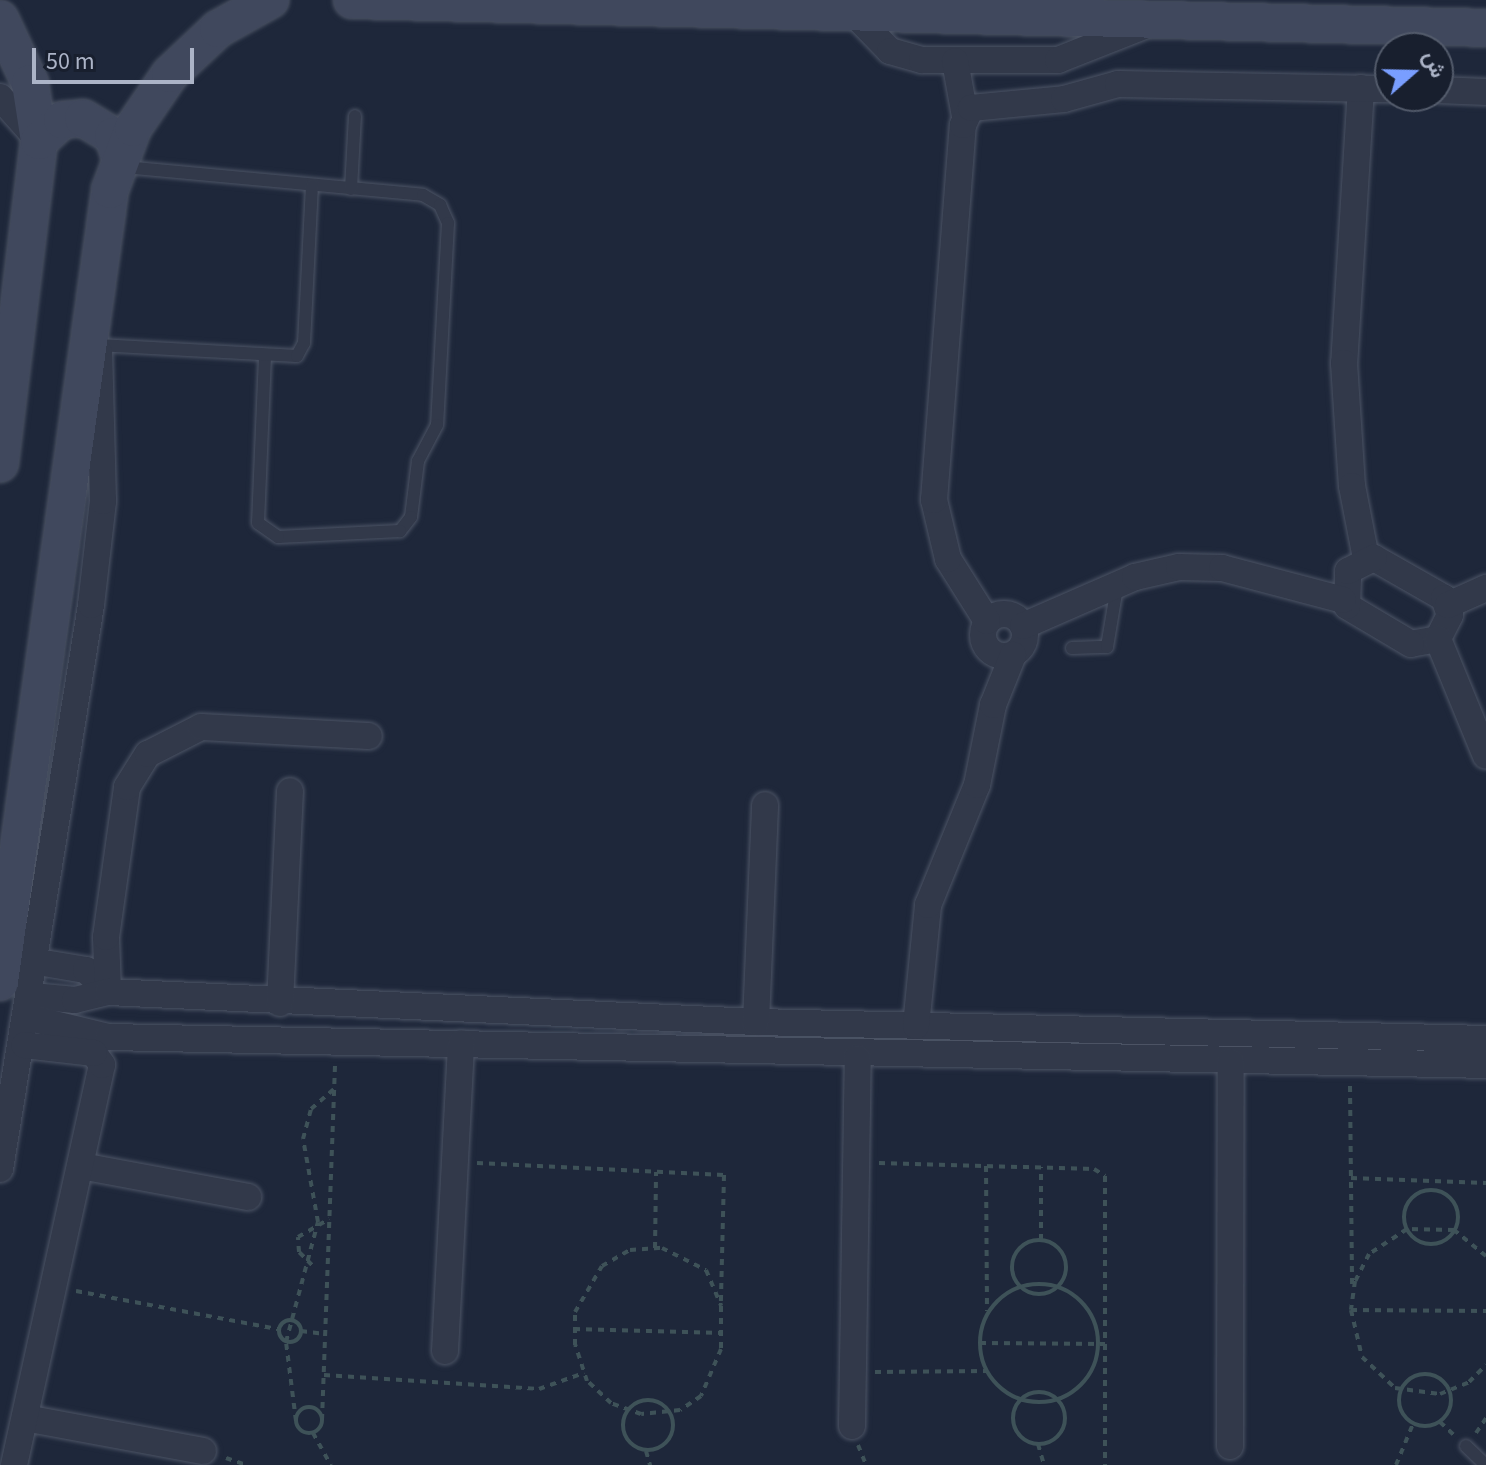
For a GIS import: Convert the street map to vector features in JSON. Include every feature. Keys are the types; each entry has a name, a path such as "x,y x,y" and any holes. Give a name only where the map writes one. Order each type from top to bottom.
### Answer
{"main road":[{"path":"20,999 94,294 118,162 170,74 218,29 270,0"},
{"path":"352,0 857,17 1486,28"},
{"path":"0,19 30,83 39,141 4,409 0,464"},
{"path":"39,141 62,120 83,118 113,136 118,162"}],"street":[{"path":"857,17 902,57 955,61 1058,60 1154,22"},
{"path":"955,61 975,109"},
{"path":"986,61 975,109 934,500 948,559 997,656 1013,655"},
{"path":"975,109 1050,101 1118,84 1374,88"},
{"path":"1361,88 1344,363 1352,486 1366,558"},
{"path":"1454,91 1486,92"},
{"path":"0,97 39,141"},
{"path":"0,1169 24,1045 20,999 38,962 103,501 94,294"},
{"path":"1343,600 1348,571 1366,558 1383,560 1448,605"},
{"path":"1023,626 1117,584 1201,566 1343,600 1411,644 1438,639"},
{"path":"1486,588 1448,605 1438,639 1486,756"},
{"path":"916,1026 925,917 977,785 993,705 1013,655 1024,642 1023,626 1010,615 986,633"},
{"path":"986,633 993,705"},
{"path":"108,992 106,937 127,787 148,754 172,736 216,725 369,736"},
{"path":"280,1003 290,791"},
{"path":"756,1022 765,805"},
{"path":"38,962 86,970 108,992"},
{"path":"20,999 75,1000 108,992 280,1003 756,1022 1486,1039"},
{"path":"20,999 91,1037 336,1038 858,1058 1486,1065"},
{"path":"445,1351 461,1043"},
{"path":"14,1465 81,1166 100,1059 24,1045"},
{"path":"852,1426 858,1058"},
{"path":"1230,1446 1231,1062"},
{"path":"81,1166 248,1197"},
{"path":"25,1418 203,1451"}],"lane":[{"path":"351,189 355,116"},
{"path":"118,162 432,198 448,223 437,425 418,461 411,517 400,531 278,537 258,523 265,359"},
{"path":"98,345 290,360 304,343 312,185"},
{"path":"1072,648 1107,647 1117,584"},
{"path":"1466,1446 1486,1465"}],"path":[{"path":"313,1433 322,1420 336,1038"},
{"path":"1350,1063 1351,1310 1362,1357 1401,1390 1449,1391 1486,1365"},
{"path":"331,1465 313,1433 296,1421 286,1342 291,1319 312,1265 318,1222 303,1139 311,1109 334,1089"},
{"path":"455,1162 656,1172 728,1179 721,1306 723,1333 701,1396 670,1413 626,1411 598,1393 584,1373 574,1329 581,1297 602,1266 630,1250 655,1248 706,1270 721,1306"},
{"path":"856,1163 1041,1167 1105,1176 1105,1465"},
{"path":"986,1166 987,1314 980,1343 987,1371 1020,1400 1058,1400 1090,1370 1097,1343 1084,1305 1059,1286 1019,1285 987,1314"},
{"path":"1041,1167 1041,1240 1066,1262 1059,1286"},
{"path":"655,1248 656,1172"},
{"path":"1351,1178 1486,1183"},
{"path":"1407,1229 1410,1200 1435,1191 1456,1208 1454,1230"},
{"path":"312,1265 299,1252 298,1237 318,1222 329,1219"},
{"path":"1352,1298 1369,1254 1407,1229 1454,1230 1486,1256"},
{"path":"1407,1229 1427,1244 1454,1230"},
{"path":"1019,1285 1015,1255 1041,1240"},
{"path":"1019,1285 1039,1294 1059,1286"},
{"path":"54,1286 278,1329 286,1342"},
{"path":"1351,1310 1486,1311"},
{"path":"291,1319 301,1331 325,1334"},
{"path":"278,1329 291,1319"},
{"path":"574,1329 723,1333"},
{"path":"286,1342 301,1331"},
{"path":"980,1343 1105,1344"},
{"path":"853,1372 987,1371"},
{"path":"324,1375 539,1389 584,1373"},
{"path":"1401,1390 1426,1374 1449,1391"},
{"path":"1401,1390 1399,1406 1413,1424"},
{"path":"1413,1424 1440,1422 1449,1391"},
{"path":"1020,1400 1039,1392 1058,1400"},
{"path":"626,1411 649,1399 670,1413"},
{"path":"1020,1400 1017,1432 1038,1444 1044,1465"},
{"path":"1038,1444 1063,1429 1058,1400"},
{"path":"296,1421 305,1407 322,1420"},
{"path":"626,1411 625,1437 646,1451 650,1465"},
{"path":"646,1451 669,1439 670,1413"},
{"path":"1396,1465 1413,1424"}]}
